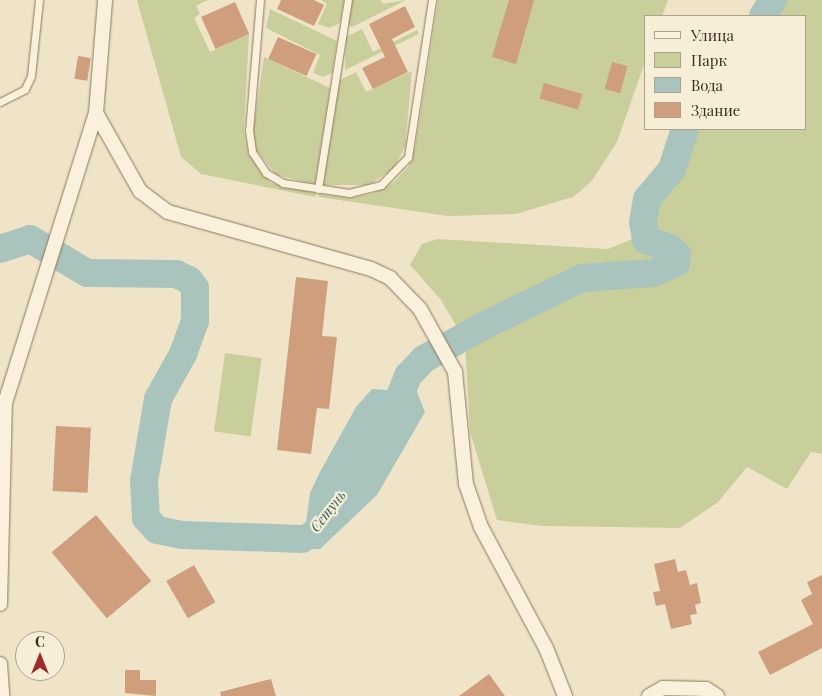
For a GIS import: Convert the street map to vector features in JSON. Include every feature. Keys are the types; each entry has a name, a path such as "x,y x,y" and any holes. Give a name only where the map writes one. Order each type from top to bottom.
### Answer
{"street":[{"path":"0,604 6,403 96,113 105,0"},
{"path":"96,113 140,191 168,212 371,269 390,278 429,322 454,372 466,484 481,527 546,648 565,696"},
{"path":"0,664 2,696"},
{"path":"649,696 663,688 706,689 717,696"}],"lane":[{"path":"0,102 25,89 31,76 39,0"},
{"path":"260,0 250,146 274,179 318,189 371,190 404,164 410,148 432,0"},
{"path":"318,189 348,0"}],"green space":[{"path":"137,0 208,0 196,6 200,14 194,18 210,52 249,34 244,130 248,154 271,183 316,193 315,197 201,174 181,157"},
{"path":"321,0 344,0 340,23 329,28 318,24 327,4"},
{"path":"352,0 381,0 383,4 406,0 352,27 348,24"},
{"path":"438,0 668,0 662,15 644,15 644,65 617,142 591,182 573,197 516,214 448,216 319,197 319,194 349,198 372,194 393,183 408,167 415,149"},
{"path":"773,0 822,0 822,454 811,452 787,489 747,467 718,502 680,528 542,526 497,520 470,432 465,341 441,300 410,265 422,244 438,239 608,249 642,235 647,199 672,169 685,130 807,130 807,15 764,15"},
{"path":"270,9 337,41 332,73 323,77 313,73 320,55 266,28"},
{"path":"362,29 373,52 417,30 419,34 345,70 346,37"},
{"path":"264,57 330,88 315,184 276,175 256,150 253,130"},
{"path":"412,71 405,147 393,169 369,185 323,185 340,80 356,72 366,92"},
{"path":"225,353 262,358 251,436 214,431"}],"water":[{"path":"372,389 417,392 425,412 377,495 320,549 262,549 267,532 289,533 306,522 310,493 320,472 356,407"}],"building":[{"path":"281,0 314,0 324,5 314,26 277,9"},
{"path":"509,0 534,0 516,64 492,57"},
{"path":"235,2 249,34 215,49 201,17"},
{"path":"405,6 415,27 392,39 408,72 373,89 362,68 385,57 369,24"},
{"path":"278,37 316,54 307,76 268,59"},
{"path":"78,56 91,58 87,81 74,79"},
{"path":"612,62 627,66 620,93 605,89"},
{"path":"544,83 582,94 578,109 540,98"},
{"path":"296,277 328,281 322,336 337,337 329,409 317,408 311,454 277,450"},
{"path":"56,426 91,428 88,493 53,491"},
{"path":"96,515 151,581 107,618 52,552"},
{"path":"675,559 678,572 686,570 690,585 697,583 701,603 695,605 697,614 690,615 692,624 671,629 665,604 656,606 653,592 660,591 654,564"},
{"path":"194,565 216,602 188,618 166,581"},
{"path":"822,575 822,648 770,675 758,652 813,624 801,600 812,594 807,582"},
{"path":"125,670 140,670 140,680 156,680 156,696 125,693"},
{"path":"489,674 505,696 459,696"},
{"path":"271,679 276,696 221,696 220,692"}],"waterway":[{"name":"Сетунь","path":"764,15 773,0"},
{"name":"Сетунь","path":"389,424 408,376 424,359 485,325 582,278 653,273 676,263 677,255 670,248 646,240 643,222 647,199 672,169 685,130"},
{"name":"Сетунь","path":"0,249 30,239 87,273 176,274 189,280 195,288 195,321 183,354 158,399 144,481 146,518 157,530 183,535 302,539"}]}
